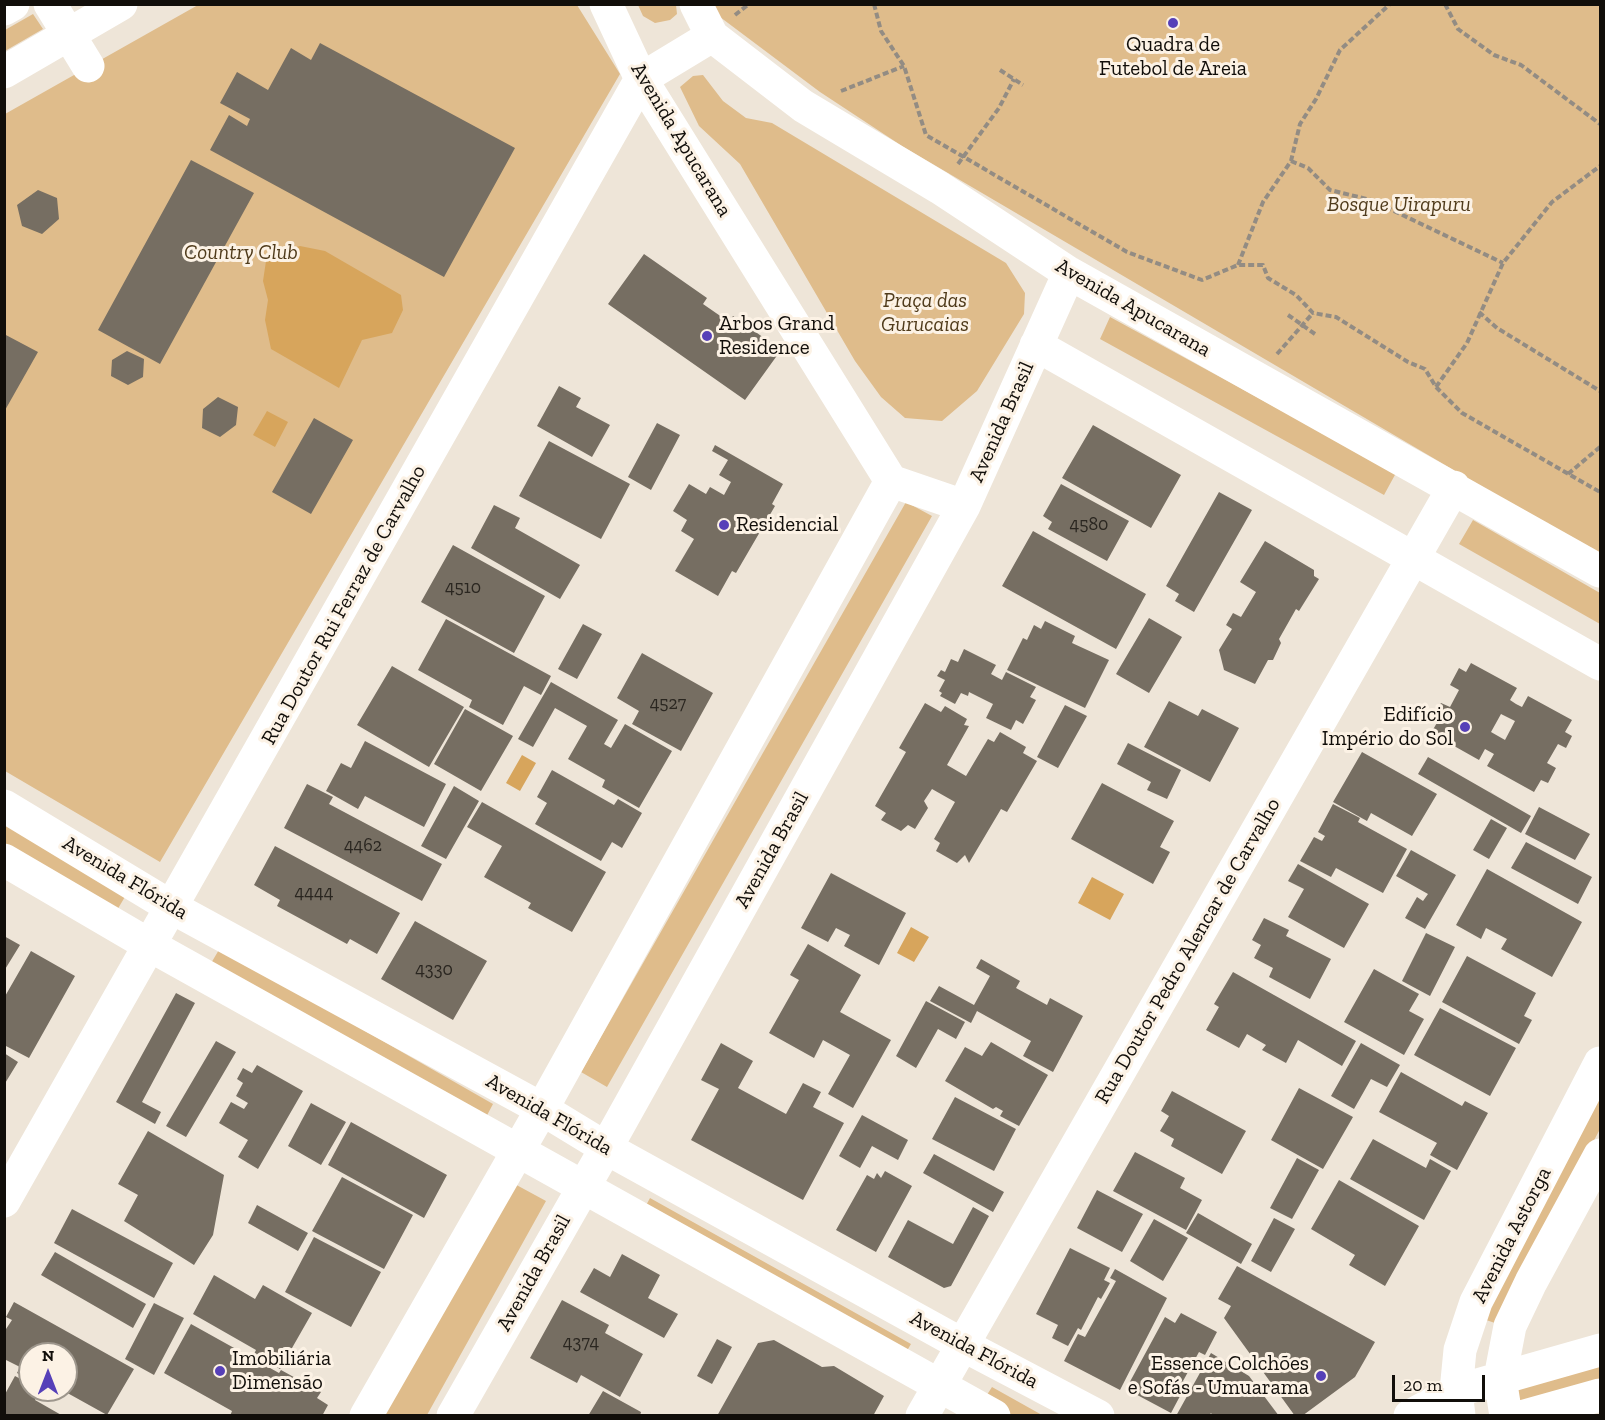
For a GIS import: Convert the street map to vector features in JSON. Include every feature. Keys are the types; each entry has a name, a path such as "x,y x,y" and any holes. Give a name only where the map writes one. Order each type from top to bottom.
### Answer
{"street":[{"path":"4,9 13,4"},
{"path":"50,4 88,66"},
{"path":"4,72 121,4"},
{"name":"Avenida Apucarana","path":"606,4 641,79 891,482"},
{"name":"Avenida Apucarana","path":"696,4 712,36 803,106 940,188 1069,273 1600,571"},
{"name":"Rua Doutor Rui Ferraz de Carvalho","path":"4,1201 173,908 641,79 712,36"},
{"name":"Avenida Brasil","path":"453,1416 606,1148 964,506 1069,273"},
{"path":"1036,345 1600,664"},
{"path":"366,1416 542,1109 891,482 964,506"},
{"name":"Rua Doutor Pedro Alencar de Carvalho","path":"922,1416 1454,487"},
{"name":"Avenida Flórida","path":"4,806 173,908 542,1109 606,1148 963,1345 1098,1416"},
{"path":"4,860 151,946 994,1416"},
{"name":"Avenida Astorga","path":"1457,1403 1460,1350 1476,1302 1600,1063"},
{"name":"Avenida Astorga","path":"1506,1416 1500,1378 1510,1326 1531,1282 1600,1155"},
{"path":"1410,1416 1457,1403 1500,1378 1600,1350"},
{"path":"1525,1416 1600,1395"}],"path":[{"path":"874,4 881,31 904,66 926,135 1128,252 1202,280 1238,265 1263,266 1268,278 1296,295 1312,313 1336,317 1408,362 1425,369 1436,387 1462,412 1600,492"},
{"path":"1238,265 1263,202 1291,160 1300,124 1316,99 1340,50 1390,4"},
{"path":"1444,4 1458,29 1494,55 1521,65 1600,124"},
{"path":"803,106 904,66"},
{"path":"1000,70 1023,86"},
{"path":"963,158 999,108 1014,79"},
{"path":"1291,160 1308,168 1330,190 1371,200 1503,263"},
{"path":"1436,387 1467,343 1503,263 1552,202 1600,166"},
{"path":"1479,312 1497,328 1600,391"},
{"path":"1259,379 1284,344 1312,313"},
{"path":"1288,315 1315,334"},
{"path":"1568,474 1600,447"}],"green space":[{"name":"Country Club","path":"198,5 577,5 620,74 160,862 5,771 5,114"},
{"path":"638,5 676,5 677,14 670,20 655,23 643,16"},
{"name":"Bosque Uirapuru","path":"713,5 1600,5 1600,556 902,146 820,92 720,17"},
{"path":"33,14 43,29 5,51 5,30"},
{"name":"Praça das Gurucaias","path":"703,75 723,101 746,118 772,123 1006,263 1025,293 1024,314 977,391 942,421 905,418 881,397 855,361 740,164 699,126 680,87 693,76"},
{"path":"1110,317 1396,473 1384,495 1100,339"},
{"path":"906,502 932,516 607,1087 581,1072"},
{"path":"1473,520 1600,593 1600,624 1459,544"},
{"path":"5,823 126,895 116,912 5,846"},
{"path":"220,948 493,1104 484,1121 210,965"},
{"path":"1600,1079 1600,1129 1498,1324 1477,1317"},
{"path":"511,1182 546,1201 427,1415 382,1416"},
{"path":"650,1198 911,1344 902,1359 642,1213"},
{"path":"1600,1363 1600,1385 1524,1407 1511,1394 1521,1386"},
{"path":"992,1387 1042,1415 1008,1415 983,1401"}],"shaded area":[{"path":"300,246 325,251 401,295 403,310 392,333 362,340 339,388 271,349 265,320 268,300 263,281 266,261 276,252"},
{"path":"267,411 288,422 275,447 253,435"},
{"path":"522,755 536,763 520,791 506,783"},
{"path":"1092,877 1124,894 1110,920 1078,903"},
{"path":"911,927 929,937 914,962 897,953"}],"building":[{"path":"320,43 515,148 444,277 210,150 229,115 247,126 250,119 220,103 237,72 268,90 291,48 311,60"},
{"path":"191,160 254,193 160,364 98,330"},
{"path":"38,190 57,198 59,219 42,234 22,226 17,205"},
{"name":"Arbos Grand Residence","path":"644,254 707,298 703,304 729,322 733,316 781,350 745,400 608,304"},
{"path":"4,334 38,352 4,412"},
{"path":"127,351 144,359 143,377 128,385 111,376 112,360"},
{"path":"559,386 581,398 576,407 610,425 592,457 537,426"},
{"path":"218,397 238,407 236,425 220,437 202,428 203,409"},
{"path":"314,418 353,440 311,514 272,492"},
{"path":"657,423 680,435 651,490 628,477"},
{"path":"1093,425 1181,475 1151,528 1062,478"},
{"path":"549,441 630,484 601,539 519,496"},
{"name":"Residencial","path":"715,445 783,484 772,504 775,506 736,573 732,571 718,596 675,571 694,539 681,531 687,520 673,511 689,484 706,494 710,487 724,495 731,482 719,475 728,460 712,451"},
{"path":"1061,484 1129,521 1107,561 1048,529 1052,522 1043,516"},
{"path":"1219,492 1252,510 1194,612 1175,601 1179,594 1166,586"},
{"path":"494,505 520,518 515,528 580,565 560,599 471,548"},
{"path":"1033,531 1146,594 1116,649 1002,586"},
{"path":"1265,541 1314,570 1314,576 1319,579 1299,611 1296,609 1279,639 1281,643 1273,660 1268,660 1255,684 1224,670 1219,650 1232,629 1226,625 1233,613 1241,617 1256,592 1240,582"},
{"path":"453,545 545,596 514,653 421,602"},
{"path":"1149,618 1182,637 1149,693 1116,674"},
{"path":"446,619 551,676 541,695 524,686 503,725 469,707 472,700 418,670"},
{"path":"1045,621 1075,636 1072,643 1109,660 1085,708 1007,670 1023,638 1027,640 1034,625 1041,629"},
{"path":"583,624 602,634 577,679 558,669"},
{"path":"964,649 996,665 991,674 1002,680 1006,672 1036,687 1030,697 1036,700 1023,724 1016,720 1011,730 986,718 993,704 969,692 968,696 961,693 955,704 940,696 942,693 939,691 945,680 937,676 941,670 945,672 951,659 958,662"},
{"path":"642,653 713,693 681,751 632,724 639,711 617,698"},
{"name":"Edifício Império do Sol","path":"1471,663 1517,688 1510,700 1516,704 1522,707 1528,696 1572,720 1565,732 1572,736 1566,748 1558,744 1547,763 1556,768 1548,783 1541,780 1534,792 1487,766 1494,754 1485,749 1479,760 1431,733 1438,721 1433,718 1441,703 1450,707 1459,690 1450,685 1459,668 1466,672","holes":["1501,714 1515,721 1505,740 1491,732"]},
{"path":"392,666 464,707 429,767 357,725"},
{"path":"551,682 618,720 604,744 611,748 625,724 672,751 639,808 602,787 605,780 568,759 587,726 555,708 533,747 518,739"},
{"path":"1169,701 1198,716 1202,709 1239,728 1210,782 1144,747"},
{"path":"925,703 941,712 945,706 967,719 964,725 969,726 947,765 966,776 988,739 994,742 1000,732 1026,747 1023,753 1037,761 1007,812 1001,809 969,863 965,855 957,863 936,851 940,843 934,839 955,802 932,789 924,801 928,808 915,829 908,825 901,831 881,820 886,813 875,806 906,752 899,748"},
{"path":"1065,705 1087,716 1058,768 1037,757"},
{"path":"465,709 513,736 481,791 434,764"},
{"path":"365,741 446,784 424,827 365,796 358,809 326,791 341,763 351,768"},
{"path":"1128,743 1181,770 1167,799 1147,790 1151,782 1117,764"},
{"path":"1362,752 1437,794 1412,836 1371,813 1367,821 1333,802"},
{"path":"1428,757 1531,816 1521,833 1418,774"},
{"path":"552,770 614,805 618,799 642,813 622,848 612,842 601,861 535,824 547,803 537,797"},
{"path":"1102,783 1174,821 1160,847 1170,852 1153,884 1071,839"},
{"path":"307,784 333,797 329,804 442,864 422,901 284,828"},
{"path":"454,786 479,801 446,859 421,846"},
{"path":"482,802 606,872 572,932 528,908 531,903 484,877 502,846 467,827"},
{"path":"1333,804 1360,818 1358,822 1407,849 1383,893 1336,868 1331,877 1300,861 1314,837 1322,841 1325,836 1318,832"},
{"path":"1539,807 1590,834 1575,860 1525,834"},
{"path":"1491,819 1507,828 1489,859 1473,850"},
{"path":"1526,842 1592,877 1578,904 1511,868"},
{"path":"275,846 400,913 377,954 350,939 347,944 277,906 280,900 254,885"},
{"path":"1411,850 1456,875 1425,929 1405,918 1417,897 1423,901 1428,894 1396,876"},
{"path":"1298,864 1369,904 1344,948 1288,917 1304,889 1288,881"},
{"path":"1487,869 1582,922 1552,977 1501,949 1507,939 1486,928 1481,939 1456,925"},
{"path":"831,873 906,913 879,965 844,946 850,935 836,928 828,942 801,928"},
{"path":"1264,918 1289,930 1286,936 1331,959 1310,999 1269,977 1273,968 1254,958 1261,945 1252,940"},
{"path":"415,921 487,961 453,1020 381,979"},
{"path":"1426,933 1455,947 1430,996 1402,981"},
{"path":"4,936 20,945 4,971"},
{"path":"808,944 861,975 840,1012 891,1040 853,1108 828,1094 850,1055 823,1040 814,1058 769,1033 799,980 790,975"},
{"path":"31,951 75,976 29,1058 4,1045 4,998"},
{"path":"1467,956 1536,993 1524,1016 1532,1020 1519,1044 1442,1002"},
{"path":"981,959 1020,981 1016,988 1047,1005 1050,998 1083,1016 1053,1072 1023,1056 1031,1041 977,1011 971,1023 930,1001 939,986 974,1005 990,976 976,968"},
{"path":"1374,969 1419,994 1409,1011 1424,1019 1404,1055 1344,1022"},
{"path":"1233,972 1356,1041 1342,1066 1298,1040 1286,1063 1262,1050 1266,1045 1247,1034 1239,1048 1206,1030 1219,1007 1214,1004"},
{"path":"176,993 195,1003 142,1102 161,1112 155,1124 116,1102"},
{"path":"926,1001 965,1022 956,1039 938,1029 916,1068 896,1056"},
{"path":"1440,1008 1516,1048 1490,1096 1414,1055"},
{"path":"216,1041 236,1052 186,1137 166,1126"},
{"path":"991,1042 1048,1075 1019,1126 1000,1116 1003,1111 996,1107 993,1109 945,1081 965,1047 982,1056"},
{"path":"721,1043 753,1061 738,1088 786,1114 803,1083 821,1092 813,1107 844,1123 803,1200 691,1140 719,1089 701,1080"},
{"path":"1361,1043 1400,1065 1387,1087 1371,1079 1354,1109 1331,1096"},
{"path":"4,1053 18,1062 4,1085"},
{"path":"257,1065 303,1091 258,1169 238,1157 248,1140 219,1123 231,1102 244,1109 248,1103 236,1096 243,1083 237,1079 243,1068 252,1073"},
{"path":"1401,1072 1462,1106 1465,1101 1488,1113 1457,1170 1430,1155 1437,1143 1379,1112"},
{"path":"1299,1088 1353,1117 1323,1169 1271,1140"},
{"path":"1172,1091 1246,1131 1222,1174 1171,1146 1174,1139 1160,1131 1169,1116 1161,1111"},
{"path":"955,1097 1016,1129 994,1171 932,1139"},
{"path":"311,1103 346,1122 321,1165 288,1146"},
{"path":"862,1115 908,1140 898,1160 872,1146 860,1168 839,1156"},
{"path":"351,1122 447,1175 424,1218 328,1165"},
{"path":"148,1131 224,1175 213,1235 194,1265 124,1221 138,1195 118,1184"},
{"path":"1373,1139 1426,1168 1430,1159 1451,1171 1424,1220 1350,1179"},
{"path":"1135,1152 1185,1178 1180,1188 1202,1200 1186,1230 1113,1191"},
{"path":"934,1154 1004,1192 993,1212 923,1173"},
{"path":"1297,1158 1319,1170 1292,1219 1270,1208"},
{"path":"885,1171 912,1186 876,1252 836,1230 867,1175 874,1179 877,1173 881,1178"},
{"path":"342,1177 413,1215 384,1269 312,1231"},
{"path":"1339,1180 1419,1226 1385,1286 1349,1265 1355,1255 1311,1229"},
{"path":"1097,1190 1143,1214 1122,1252 1077,1228"},
{"path":"257,1205 308,1233 298,1251 248,1223"},
{"path":"973,1207 989,1216 951,1286 944,1288 888,1257 908,1220 953,1244"},
{"path":"72,1209 173,1263 154,1298 54,1243"},
{"path":"1198,1213 1252,1244 1241,1264 1186,1233"},
{"path":"1274,1218 1295,1229 1271,1272 1251,1261"},
{"path":"1154,1219 1188,1238 1163,1281 1130,1261"},
{"path":"314,1237 381,1272 351,1327 285,1292"},
{"path":"1070,1248 1110,1268 1104,1280 1110,1283 1101,1299 1098,1297 1081,1330 1078,1328 1068,1346 1052,1338 1058,1325 1036,1314"},
{"path":"55,1252 146,1304 133,1328 41,1275"},
{"path":"622,1254 660,1275 648,1298 678,1314 664,1338 580,1292 594,1268 610,1277"},
{"path":"1237,1266 1375,1342 1355,1377 1302,1416 1295,1416 1224,1318 1231,1306 1218,1299"},
{"path":"1115,1269 1167,1298 1120,1390 1064,1361 1078,1334 1085,1337 1116,1281 1110,1278"},
{"path":"214,1275 255,1299 263,1285 312,1313 280,1369 254,1354 256,1350 193,1314"},
{"path":"562,1300 609,1325 605,1333 643,1354 620,1397 581,1375 577,1383 530,1358"},
{"path":"14,1302 134,1369 107,1415 78,1399 78,1342 18,1342 18,1366 4,1359 4,1332 12,1320 6,1317"},
{"path":"154,1303 184,1318 154,1375 125,1359"},
{"path":"1181,1313 1217,1332 1205,1355 1199,1352 1183,1381 1187,1383 1171,1413 1126,1389 1165,1317 1175,1323"},
{"name":"Imobiliária Dimensão","path":"191,1324 279,1373 281,1370 321,1392 317,1398 328,1405 322,1416 230,1416 232,1411 164,1373"},
{"path":"717,1339 732,1347 712,1384 697,1376"},
{"path":"774,1340 822,1367 834,1366 884,1396 873,1416 717,1416 758,1343"},
{"path":"1211,1353 1249,1376 1279,1416 1213,1416 1211,1413 1209,1416 1176,1416"},
{"path":"15,1376 18,1378 18,1402 38,1402 63,1416 4,1416 4,1396"},
{"path":"603,1391 641,1412 640,1416 588,1416"}],"place":[{"name":"Quadra de Futebol de Areia","path":"1173,23"},
{"name":"Arbos Grand Residence","path":"707,336"},
{"name":"Residencial","path":"724,525"},
{"name":"Edifício Império do Sol","path":"1465,727"},
{"name":"Imobiliária Dimensão","path":"220,1371"},
{"name":"Essence Colchões e Sofás - Umuarama","path":"1321,1376"}]}
